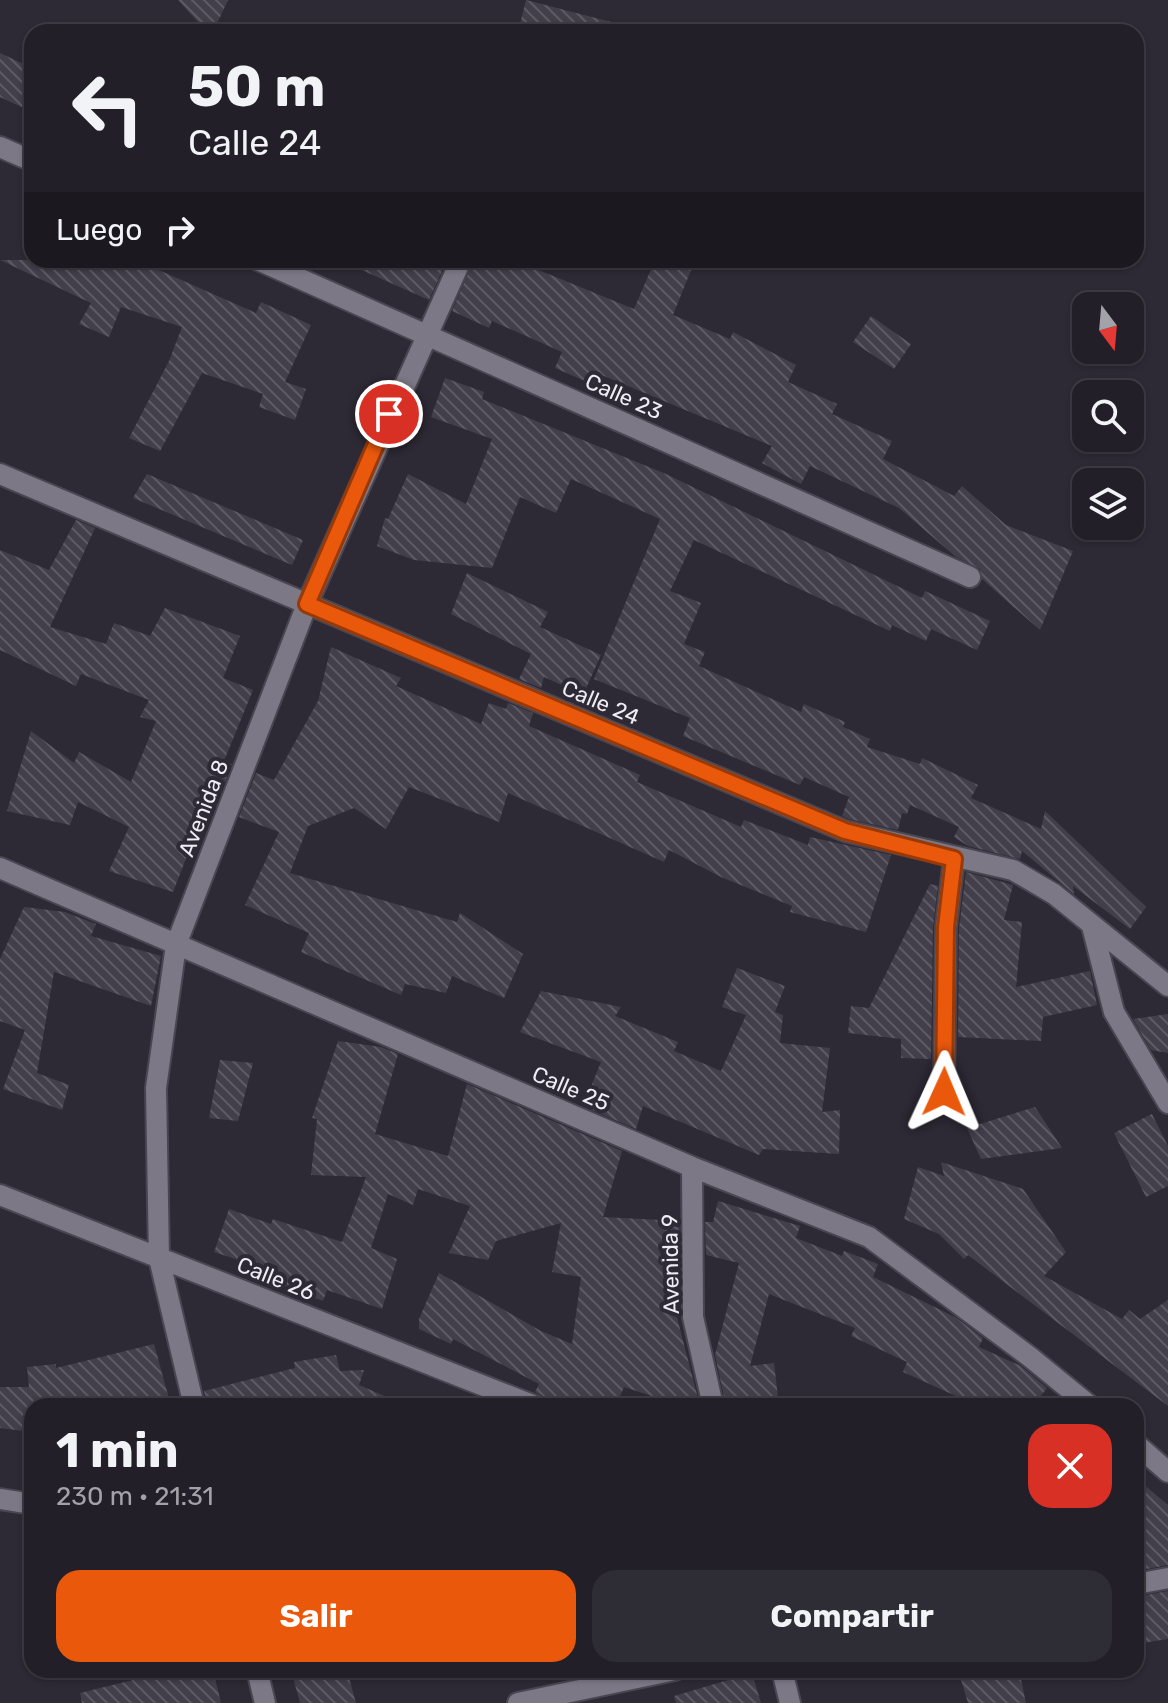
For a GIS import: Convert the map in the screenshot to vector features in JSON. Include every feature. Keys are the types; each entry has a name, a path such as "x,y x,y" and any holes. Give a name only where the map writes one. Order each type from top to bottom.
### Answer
{"street":[{"path":"0,147 24,158"},
{"name":"Calle 23","path":"276,268 970,577"},
{"name":"Avenida 8","path":"192,1398 159,1258 156,1088 176,945 307,604 425,333 457,268"},
{"name":"Calle 24","path":"0,474 845,831 954,859 1013,870 1054,894 1168,986"},
{"path":"944,1092 946,927 954,859"},
{"name":"Calle 25","path":"0,868 692,1167 869,1237 1080,1398"},
{"path":"1092,926 1114,1012 1168,1103"},
{"name":"Avenida 9","path":"692,1167 693,1317 711,1398"},
{"name":"Calle 26","path":"0,1195 515,1398"},
{"path":"1144,1451 1168,1472"},
{"path":"0,1499 24,1503"},
{"path":"1144,1582 1168,1578"},
{"path":"259,1678 265,1703"},
{"path":"518,1703 637,1678"},
{"path":"784,1678 790,1703"}],"building":[{"path":"178,0 228,0 217,24 200,24"},
{"path":"526,0 615,23 615,24 520,24"},
{"path":"0,53 24,64 24,108 0,97"},
{"path":"0,260 24,260 24,268 154,268 256,313 261,302 311,325 285,382 306,389 295,420 259,407 263,394 202,373 160,451 129,438 169,361 182,327 121,307 109,337 79,324 91,303"},
{"path":"357,268 443,268 429,300"},
{"path":"471,268 534,268 634,309 652,268 692,268 673,315 730,339 733,332 796,365 788,382 837,404 832,414 892,441 883,459 954,496 962,486 1006,525 1073,551 1040,630 982,579 980,569 956,557 899,508 810,466 801,484 762,463 772,446 599,374 594,385 555,368 562,352 492,321 489,328 452,311"},
{"path":"871,316 911,344 894,369 853,342"},
{"path":"445,378 484,392 482,399 666,474 922,598 925,591 990,621 977,650 931,629 926,641 892,625 890,631 694,540 670,591 701,603 684,644 705,652 699,666 801,712 804,704 845,722 843,727 870,739 867,747 920,764 922,758 978,785 971,798 1041,829 1045,811 1146,907 1130,929 1073,886 1074,894 1022,851 1020,859 968,846 954,837 959,827 910,805 907,814 902,813 898,830 849,819 842,816 849,797 804,777 800,785 683,736 690,718 594,679 660,519 571,479 556,513 520,497 492,568 414,560 377,546 385,518 388,519 408,474 466,504 492,439 431,417"},
{"path":"147,474 303,540 292,565 133,498"},
{"path":"76,520 95,528 50,627 106,644 114,623 150,636 165,608 240,636 223,678 253,690 224,761 232,764 215,808 207,805 173,892 109,871 129,827 78,802 70,825 7,811 31,731 74,763 79,752 131,782 156,721 140,717 149,700 81,674 76,686 0,650 0,550 49,570"},
{"path":"467,573 548,612 540,627 601,655 583,695 544,677 541,688 519,679 531,654 451,614"},
{"path":"331,647 401,678 396,686 481,724 489,703 506,709 508,703 533,713 529,726 640,775 637,782 741,827 744,820 808,845 810,837 891,855 866,932 790,912 792,906 721,877 669,850 664,862 508,793 499,822 409,787 386,829 354,808 308,826 290,873 457,922 460,913 523,954 504,998 452,976 446,993 405,984 401,995 301,952 309,933 245,905 279,832 239,817 256,773 274,780 318,701"},
{"path":"966,872 1013,885 1004,920 1022,922 1016,987 1090,971 1097,1005 1043,1017 1041,1041 958,1037 959,928"},
{"path":"930,884 938,886 933,927 931,1059 901,1058 901,1039 848,1033 851,1006 869,1008"},
{"path":"24,907 65,912 96,924 91,936 161,956 151,1006 54,972 37,1073 69,1085 62,1110 3,1089 25,1030 0,1021 0,959"},
{"path":"737,968 785,986 775,1012 783,1015 780,1043 830,1048 822,1112 840,1110 839,1154 763,1149 759,1155 643,1106 636,1129 583,1106 601,1062 520,1032 541,991 621,1007 615,1016 678,1042 674,1051 721,1071 746,1015 722,1007"},
{"path":"1168,1014 1168,1053 1151,1050 1133,1019"},
{"path":"338,1041 381,1047 398,1054 375,1134 448,1156 467,1084 622,1151 603,1217 679,1221 680,1249 658,1244 698,1398 658,1398 624,1387 619,1398 545,1398 535,1392 539,1384 453,1339 451,1344 419,1329 419,1319 439,1273 541,1331 572,1344 581,1277 552,1272 561,1223 496,1241 488,1260 449,1253 470,1206 418,1189 413,1205 388,1194 371,1248 397,1259 382,1309 327,1290 323,1301 259,1278 263,1268 214,1252 229,1209 271,1224 273,1219 342,1242 366,1177 311,1175 317,1119 312,1118"},
{"path":"220,1060 253,1063 238,1121 209,1118"},
{"path":"1035,1107 1062,1148 981,1159 967,1128"},
{"path":"1152,1114 1168,1146 1168,1186 1146,1197 1114,1133"},
{"path":"941,1162 1023,1189 1066,1252 1044,1276 1122,1319 1129,1310 1140,1319 1168,1300 1168,1406 968,1255 964,1259 939,1234 904,1219 918,1167 944,1176"},
{"path":"718,1201 800,1226 796,1238 842,1256 844,1251 878,1264 873,1277 955,1317 983,1338 979,1347 1021,1366 1047,1388 1039,1398 960,1398 903,1372 907,1362 851,1336 855,1328 769,1294 750,1366 774,1363 778,1398 724,1398 715,1355 739,1263 706,1255 705,1222 713,1222"},
{"path":"154,1344 169,1398 24,1398 24,1431 0,1428 0,1387 29,1387 27,1367 56,1364 56,1368"},
{"path":"336,1355 340,1371 364,1370 359,1385 389,1398 205,1398 204,1391 295,1368 294,1362"},
{"path":"1144,1485 1168,1505 1168,1565 1144,1570"},
{"path":"1168,1591 1168,1639 1144,1643 1144,1596"},
{"path":"141,1678 215,1678 221,1703 82,1703 80,1693"},
{"path":"293,1678 349,1678 356,1703 300,1703"},
{"path":"735,1678 754,1678 761,1703 676,1703 674,1696"},
{"path":"960,1678 1021,1678 1026,1703 968,1703"}],"route":[{"path":"389,414 307,604 845,831 954,859 946,927 944,1092"}]}
